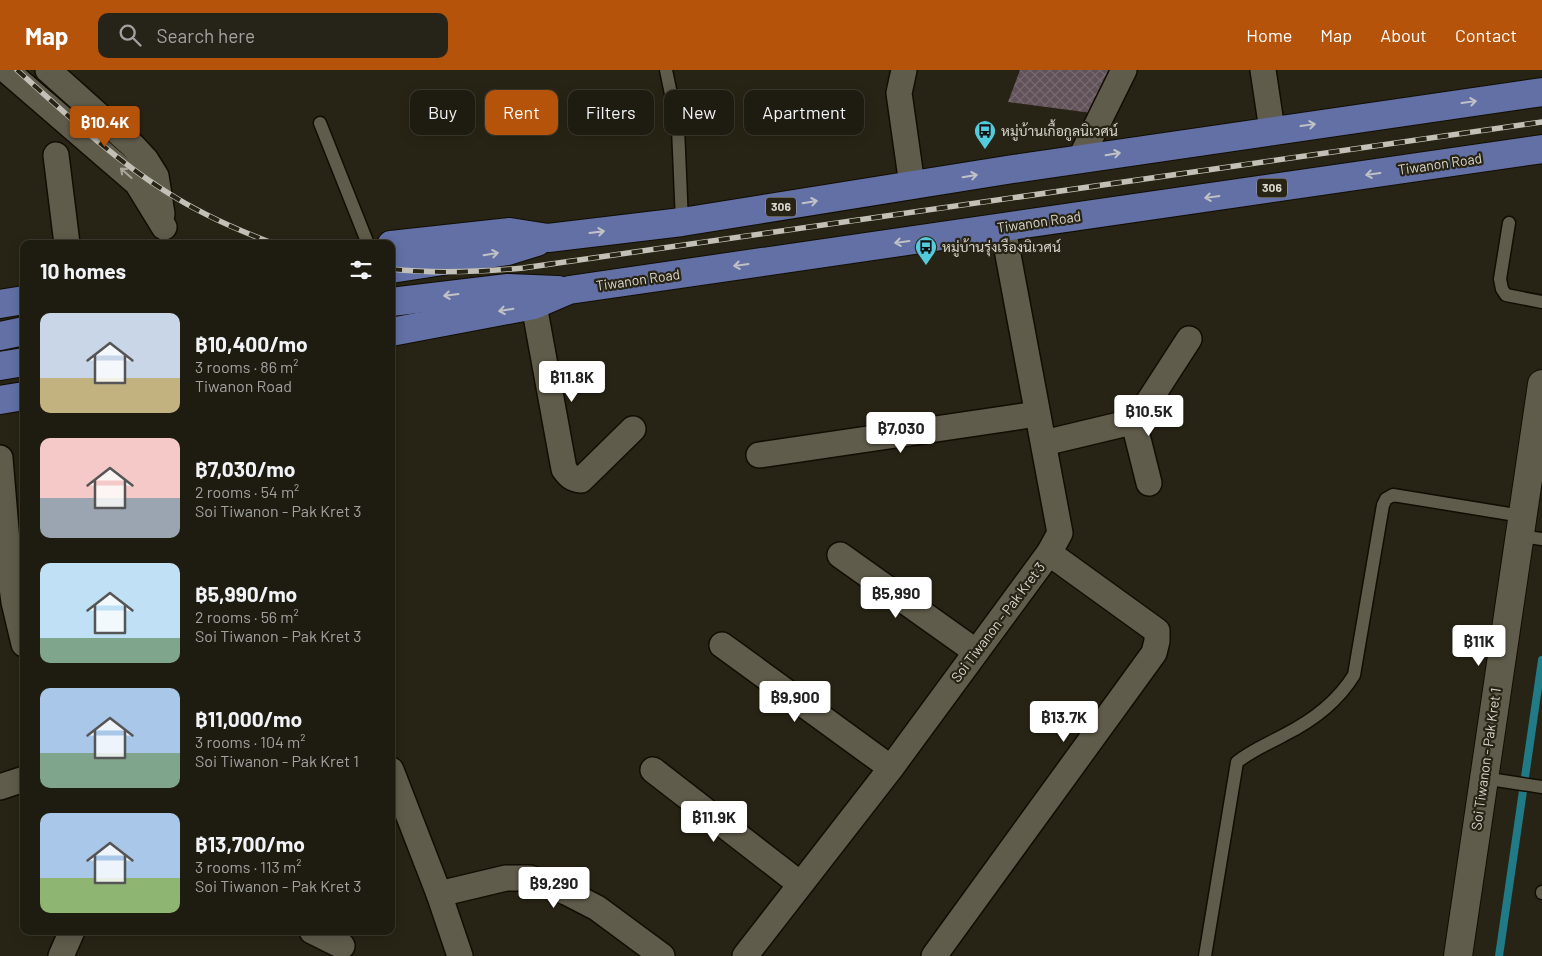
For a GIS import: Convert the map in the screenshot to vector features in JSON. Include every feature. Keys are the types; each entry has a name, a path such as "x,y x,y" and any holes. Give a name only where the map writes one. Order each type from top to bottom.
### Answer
{"main road":[{"name":"306","path":"395,268 508,251 548,238 682,222 1080,159 1542,92"},
{"name":"Tiwanon Road","path":"395,331 534,305 569,290 1542,149"},
{"name":"306","path":"395,245 510,232 548,238"},
{"name":"306","path":"395,302 508,288 569,290"},
{"path":"0,304 20,301"},
{"path":"0,336 20,332"},
{"path":"0,366 20,363"},
{"path":"0,400 20,397"}],"street":[{"path":"6,70 137,183 165,236"},
{"path":"48,70 134,146 146,160 156,176 165,236"},
{"path":"904,70 899,93 912,185"},
{"path":"1080,159 1124,70"},
{"path":"1263,70 1272,130"},
{"path":"56,155 67,240"},
{"name":"Soi Tiwanon - Pak Kret 3","path":"745,956 890,768 975,651 1049,554 1060,533 1002,228"},
{"path":"534,305 564,469 568,476 581,480 633,429"},
{"path":"1044,443 1134,423 1141,417 1154,391 1188,339"},
{"name":"Soi Tiwanon - Pak Kret 1","path":"1458,956 1483,778 1528,530 1542,384"},
{"path":"759,455 1037,414"},
{"path":"1134,423 1148,483"},
{"path":"0,458 14,602 20,627"},
{"path":"934,956 1148,661 1156,647 1157,631 1049,554"},
{"path":"840,555 975,651"},
{"path":"722,644 890,768"},
{"path":"654,770 800,884"},
{"path":"0,787 20,780"},
{"path":"395,780 439,894 460,956"},
{"path":"439,894 506,878 530,878 566,892 597,908 662,956"},
{"path":"61,956 70,935"},
{"path":"321,935 342,944"}],"lane":[{"path":"666,70 678,128 682,222"},
{"path":"320,123 366,240"},
{"path":"1509,223 1500,279 1502,288 1506,295 1542,302"},
{"path":"1205,956 1237,762 1253,750 1286,735 1322,712 1346,688 1354,674 1383,504 1386,499 1393,495 1528,530"},
{"path":"1483,778 1542,787"}],"building":[{"path":"1020,70 1113,70 1092,113 1008,102"}],"waterway":[{"path":"1499,956 1542,660"}],"railway":[{"path":"17,70 88,134 145,178 205,214 265,240"},
{"path":"395,269 457,272 523,268 1542,122"}],"place":[{"name":"หมู่บ้านเกื้อกูลนิเวศน์","path":"985,150"},
{"name":"หมู่บ้านรุ่งเรืองนิเวศน์","path":"926,266"}]}
